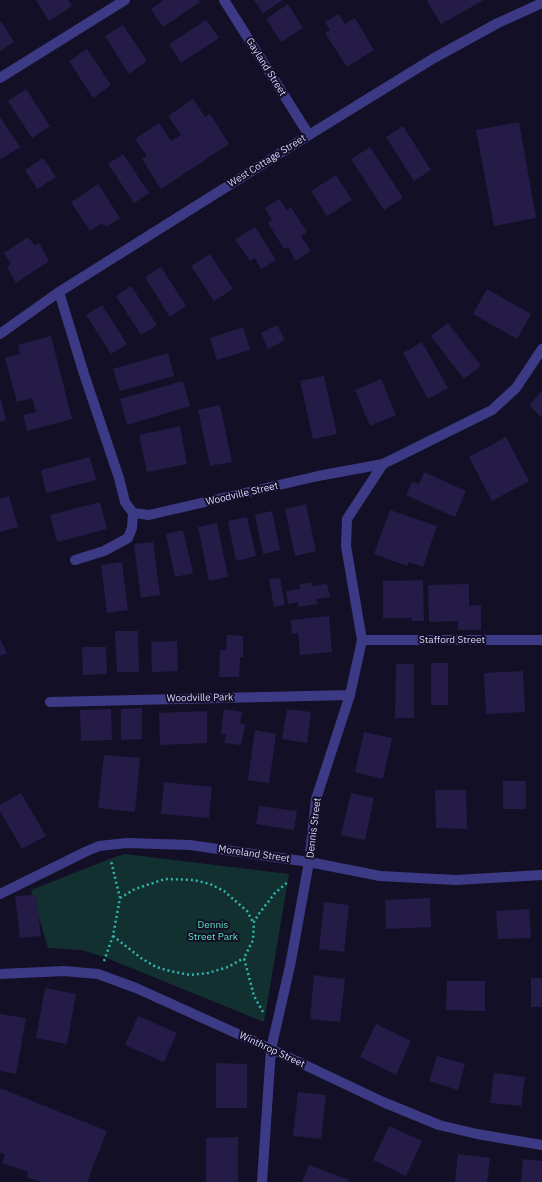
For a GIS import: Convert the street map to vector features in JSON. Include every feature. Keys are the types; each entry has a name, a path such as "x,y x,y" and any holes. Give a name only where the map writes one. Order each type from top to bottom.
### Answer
{"street":[{"path":"0,78 125,0"},
{"name":"Gayland Street","path":"224,0 309,135"},
{"name":"West Cottage Street","path":"0,334 60,292 434,58 498,23 542,3"},
{"path":"60,292 84,374 119,478 125,502 133,513 132,528 128,538 104,551 75,560"},
{"name":"Woodville Street","path":"133,513 149,515 318,476 383,464 492,410 516,388 542,349"},
{"name":"Dennis Street","path":"262,1182 271,1049 290,966 309,862 316,799 350,695 362,640 346,546 347,518 383,464"},
{"name":"Stafford Street","path":"362,640 542,640"},
{"name":"Woodville Park","path":"50,702 350,695"},
{"name":"Moreland Street","path":"0,894 99,846 126,843 190,845 309,862 380,876 456,880 542,875"},
{"name":"Winthrop Street","path":"0,974 39,971 64,971 98,974 136,988 383,1102 439,1125 477,1134 542,1145"}],"path":[{"path":"103,963 113,936 120,898 111,861"},
{"path":"120,898 135,889 166,879 194,880 210,884 224,891 247,911 254,922"},
{"path":"113,936 141,958 156,967 170,971 190,974 208,973 228,967 244,958 253,940 254,922 274,893 291,880"},
{"path":"244,958 254,996 264,1013"}],"green space":[{"name":"Dennis Street Park","path":"125,854 289,874 264,1022 104,957 81,950 48,948 31,890"}],"building":[{"path":"36,0 68,0 72,6 49,21"},
{"path":"164,0 199,0 200,2 163,27 151,9"},
{"path":"254,0 283,0 263,13"},
{"path":"484,0 441,24 427,1"},
{"path":"288,4 303,28 281,42 266,19"},
{"path":"339,14 345,24 355,18 374,50 347,67 325,33 330,30 325,22"},
{"path":"206,20 219,38 181,63 169,44"},
{"path":"1,21 14,42 0,51 0,22"},
{"path":"123,25 147,61 129,74 105,36"},
{"path":"87,49 111,85 93,98 69,61"},
{"path":"26,89 50,126 32,138 8,101"},
{"path":"193,99 205,117 210,114 229,144 161,189 142,159 147,156 135,139 159,123 171,141 181,135 168,116"},
{"path":"0,117 20,147 1,159 0,157"},
{"path":"519,122 536,218 494,226 476,130"},
{"path":"403,126 431,170 414,181 386,137"},
{"path":"370,147 403,198 384,210 351,159"},
{"path":"123,154 149,193 134,203 108,164"},
{"path":"43,158 56,177 37,189 25,170"},
{"path":"336,175 352,200 327,216 311,191"},
{"path":"98,184 120,218 106,227 102,223 90,231 71,202"},
{"path":"279,199 287,210 291,207 307,232 301,236 311,251 296,261 288,247 284,249 268,223 272,220 265,208"},
{"path":"255,227 276,260 261,269 255,258 250,261 235,239"},
{"path":"28,237 35,246 39,243 49,261 16,283 7,267 11,264 4,253"},
{"path":"210,254 233,289 214,301 191,266"},
{"path":"161,267 186,306 170,317 145,277"},
{"path":"131,286 157,325 141,335 116,296"},
{"path":"487,289 531,314 517,339 473,314"},
{"path":"102,305 127,344 111,354 86,315"},
{"path":"448,323 481,366 464,379 431,336"},
{"path":"277,325 285,340 268,349 261,333"},
{"path":"243,327 250,350 217,360 210,338"},
{"path":"51,336 72,419 27,431 23,415 36,412 32,398 17,402 5,358 20,354 18,345"},
{"path":"422,342 448,388 428,399 403,353"},
{"path":"168,353 174,376 120,391 113,369"},
{"path":"324,376 337,434 313,439 300,381"},
{"path":"381,379 396,415 370,426 355,390"},
{"path":"183,381 190,406 127,425 120,399"},
{"path":"542,391 542,416 541,417 529,405"},
{"path":"0,397 6,420 0,422"},
{"path":"220,405 232,462 210,466 198,410"},
{"path":"180,426 187,464 147,472 139,435"},
{"path":"506,437 529,481 492,501 469,457"},
{"path":"90,457 96,480 46,493 41,470"},
{"path":"424,472 466,491 455,517 406,495 412,482 419,484"},
{"path":"9,496 18,527 0,532 0,499"},
{"path":"100,502 107,529 57,542 50,515"},
{"path":"306,504 316,551 295,556 285,509"},
{"path":"390,510 437,526 423,567 409,562 407,566 374,554"},
{"path":"272,511 280,550 263,554 255,515"},
{"path":"247,517 256,556 236,561 228,521"},
{"path":"217,523 228,577 209,581 198,527"},
{"path":"183,530 193,573 175,577 166,534"},
{"path":"153,542 160,595 141,598 134,544"},
{"path":"122,562 128,610 107,613 101,565"},
{"path":"280,578 285,605 274,607 269,579"},
{"path":"423,580 424,621 412,621 412,618 383,618 383,581"},
{"path":"311,582 312,586 327,584 330,597 316,599 317,604 299,607 298,602 288,604 286,591 300,589 299,585"},
{"path":"469,584 469,606 481,605 481,630 458,630 458,621 429,622 428,585"},
{"path":"329,616 332,652 300,655 298,633 292,634 291,620"},
{"path":"115,631 138,631 139,672 117,672"},
{"path":"227,635 243,636 243,657 240,657 239,677 219,677 220,650 226,650"},
{"path":"0,639 7,653 0,656"},
{"path":"177,641 178,671 152,672 151,642"},
{"path":"82,647 106,647 107,674 83,675"},
{"path":"431,663 448,663 448,705 431,705"},
{"path":"396,664 414,664 414,718 395,718"},
{"path":"523,671 525,712 486,714 484,673"},
{"path":"142,708 142,739 121,740 121,709"},
{"path":"111,709 112,740 81,741 80,710"},
{"path":"224,709 242,712 240,723 245,724 241,745 224,743 226,734 221,734"},
{"path":"287,709 311,712 307,743 282,739"},
{"path":"207,711 207,743 160,745 159,713"},
{"path":"255,730 276,734 269,783 248,780"},
{"path":"364,732 392,738 383,779 355,772"},
{"path":"104,755 140,758 135,812 98,808"},
{"path":"503,781 526,781 526,809 503,809"},
{"path":"164,782 212,787 209,818 161,814"},
{"path":"435,790 466,790 467,829 436,828"},
{"path":"21,793 46,836 22,849 0,811 0,805"},
{"path":"351,793 374,798 365,840 341,835"},
{"path":"259,806 297,811 294,830 256,824"},
{"path":"36,895 41,936 20,938 15,896"},
{"path":"430,898 431,927 386,929 385,900"},
{"path":"324,902 349,905 344,952 319,949"},
{"path":"529,909 531,938 498,939 496,911"},
{"path":"314,975 345,979 340,1022 310,1019"},
{"path":"531,978 542,978 542,1007 531,1007"},
{"path":"447,981 485,981 485,1011 446,1010"},
{"path":"45,988 76,994 67,1044 36,1038"},
{"path":"0,1014 26,1018 16,1074 0,1071"},
{"path":"138,1016 177,1033 164,1062 125,1045"},
{"path":"376,1024 411,1041 396,1075 360,1057"},
{"path":"437,1056 465,1064 458,1090 429,1081"},
{"path":"216,1063 247,1064 247,1108 216,1108"},
{"path":"494,1073 525,1077 521,1106 490,1103"},
{"path":"0,1088 107,1131 87,1182 41,1182 27,1177 28,1172 2,1163 5,1154 0,1153"},
{"path":"298,1092 326,1095 321,1139 293,1136"},
{"path":"389,1126 422,1141 406,1176 373,1160"},
{"path":"238,1137 238,1182 206,1182 206,1138"},
{"path":"458,1154 490,1158 487,1182 455,1182"},
{"path":"523,1159 542,1161 542,1182 521,1182"},
{"path":"309,1165 349,1180 348,1182 302,1182"}]}
